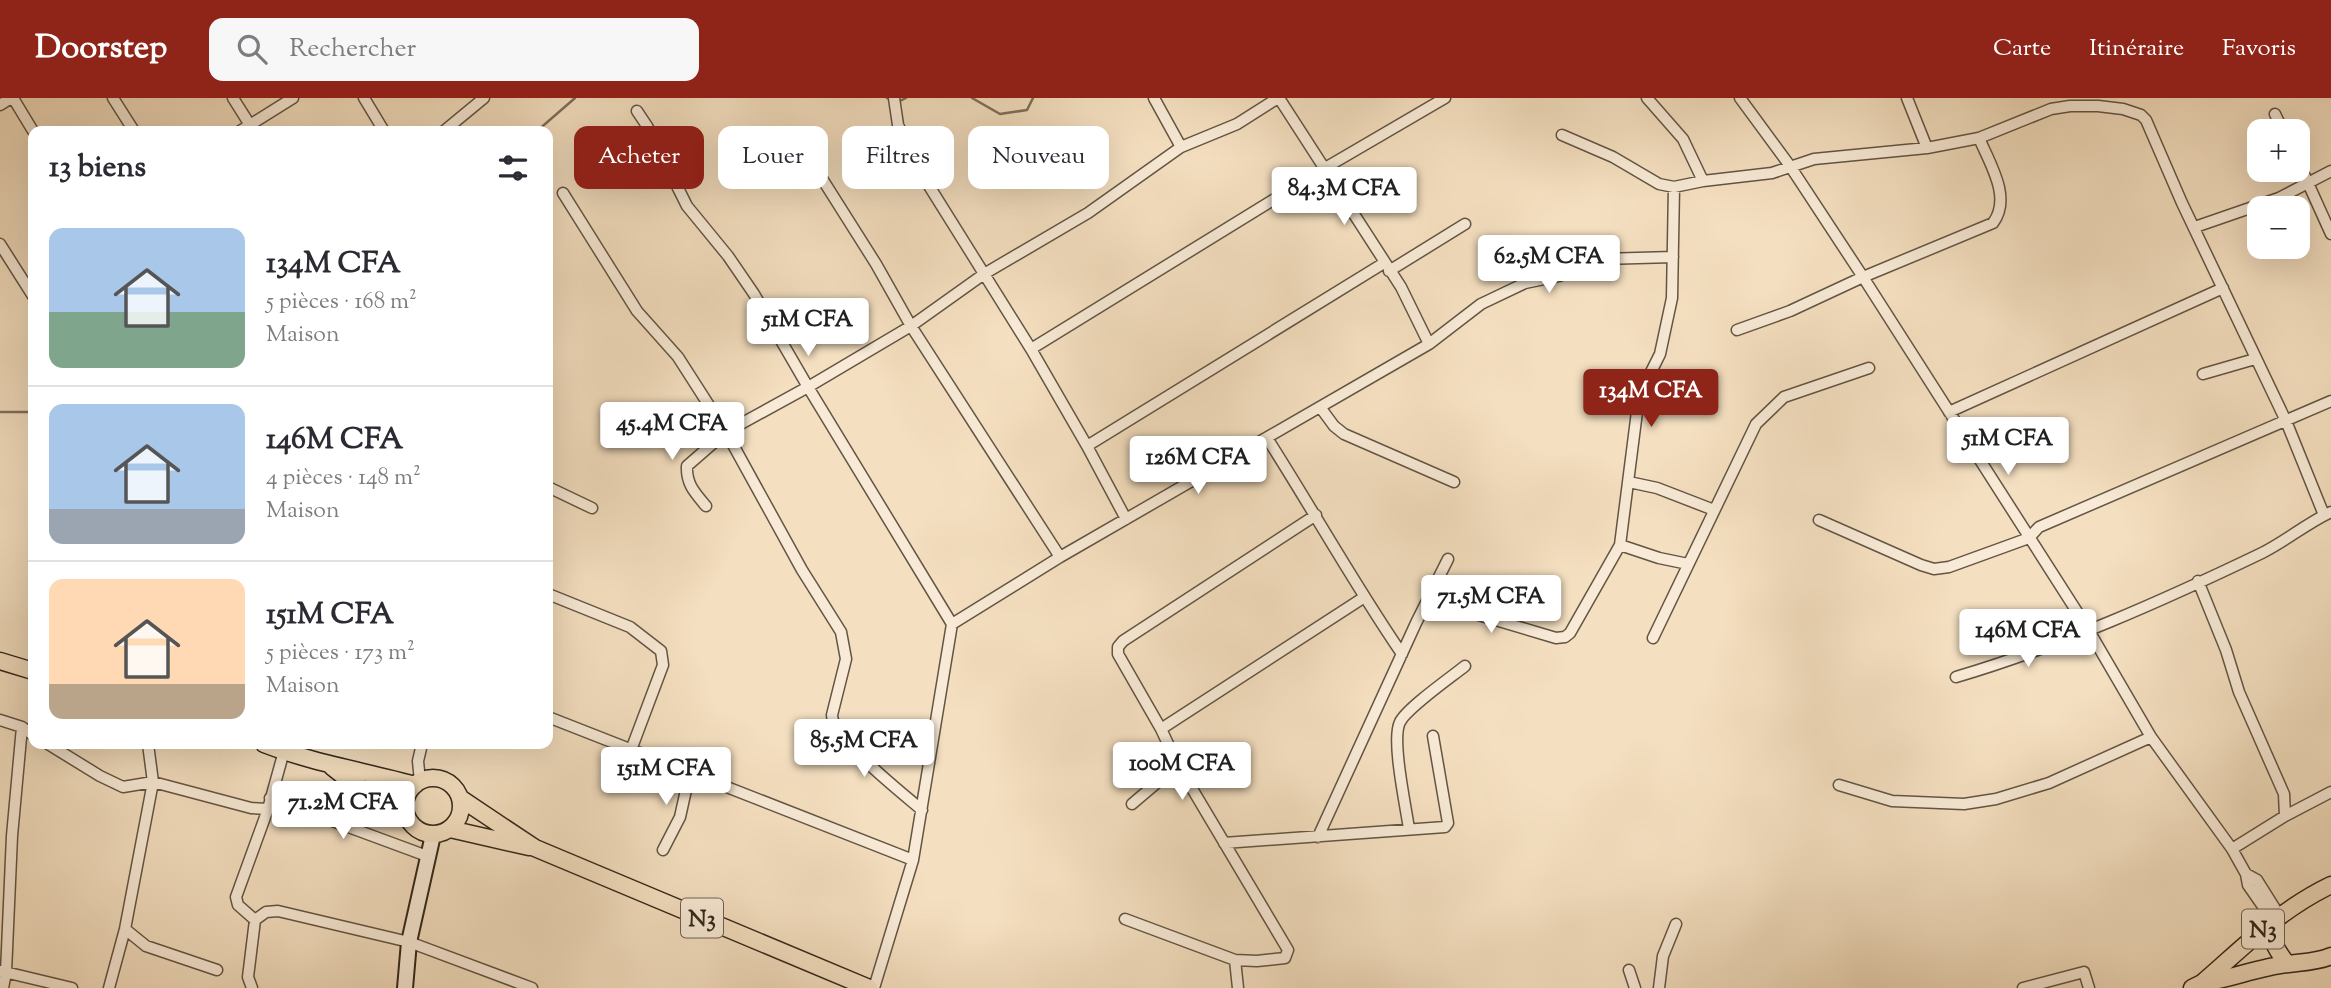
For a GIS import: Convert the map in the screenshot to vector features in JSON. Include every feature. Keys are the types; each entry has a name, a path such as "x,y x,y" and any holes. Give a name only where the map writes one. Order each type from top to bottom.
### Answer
{"highway":[{"path":"0,661 28,669"},
{"name":"N3","path":"278,749 330,766 417,783 432,778 444,780 454,788 460,798 535,848"},
{"name":"N3","path":"330,766 405,815 416,830 433,835"},
{"path":"405,815 405,799 417,783"},
{"path":"433,835 450,829 457,821 461,810 460,798"},
{"name":"N3","path":"450,829 535,848 871,988"},
{"name":"N3","path":"2197,986 2302,898 2331,885"},
{"path":"2276,918 2272,938 2287,964"},
{"name":"N3","path":"2197,986 2229,984 2287,964 2302,964 2331,956"}],"main road":[{"path":"404,988 409,942 433,835"}],"street":[{"path":"0,104 12,98 30,126"},
{"path":"113,98 131,126"},
{"path":"233,98 250,125 293,98"},
{"path":"364,98 381,126"},
{"path":"450,126 484,98"},
{"path":"894,98 898,125 921,173 1031,349 1126,519"},
{"path":"1154,98 1181,147"},
{"path":"706,506 686,478 687,466 726,432 911,326 984,274 1088,213 1181,147 1237,124 1279,98 1401,288 1429,344"},
{"path":"1031,349 1325,168 1445,98"},
{"path":"1647,98 1683,139 1703,181"},
{"path":"1741,98 1790,166 1863,277 2088,629 2151,737 2232,849 2246,874 2248,884 2276,918"},
{"path":"1907,98 1927,148"},
{"path":"1562,135 1613,157 1659,184 1674,187 1762,175 1837,156 1927,148 1979,138 2051,109 2098,106 2135,112 2146,120 2328,513 2265,551 2198,581 2088,629 1996,665 1956,677"},
{"path":"637,111 687,206 728,256 754,294 952,624 913,860 871,988"},
{"path":"2275,114 2277,119"},
{"path":"1737,330 1790,311 1863,277 1993,223 2001,213 2001,202 1996,178 1979,138"},
{"path":"2195,227 2279,198 2331,171"},
{"path":"2308,183 2331,234"},
{"path":"1428,600 1561,638 1570,633 1620,544 1639,396 1660,354 1672,298 1674,187"},
{"path":"828,188 911,326 1060,557"},
{"path":"563,193 637,311 678,357 726,432 802,570 841,632 846,659 832,724 847,743 922,810"},
{"path":"1087,446 1387,267 1465,224"},
{"path":"0,244 28,288"},
{"path":"952,624 1060,557 1429,344 1481,304 1525,283 1559,276 1602,259 1672,257"},
{"path":"1949,412 2223,288"},
{"path":"2203,374 2255,359"},
{"path":"1653,638 1756,424 1784,397 1869,368"},
{"path":"1819,520 1934,569 1949,567 2029,538 2039,527 2331,401"},
{"path":"1320,407 1334,426 1344,434 1454,482"},
{"path":"1267,438 1317,515 1363,598 1402,654"},
{"path":"1629,482 1657,488 1714,510"},
{"path":"553,489 592,508"},
{"path":"1125,919 1235,960 1285,958 1288,950 1178,765 1161,729 1118,654 1118,647 1123,641 1317,515"},
{"path":"1620,544 1659,558 1688,564"},
{"path":"1318,837 1448,559"},
{"path":"2198,581 2226,650 2239,692 2284,794 2285,816"},
{"path":"553,596 630,627 661,651 663,665 631,750"},
{"path":"1161,729 1363,598"},
{"path":"1409,829 1396,744 1398,724 1407,712 1465,666"},
{"path":"0,720 28,731"},
{"path":"553,720 913,860"},
{"path":"2,986 22,727"},
{"path":"1224,843 1445,827 1448,822 1433,736"},
{"path":"1839,785 1892,801 1964,804 1996,799 2049,783 2151,737"},
{"path":"56,749 123,787 153,782 251,808 268,809"},
{"path":"109,988 125,929 153,782 149,749"},
{"path":"417,783 421,749"},
{"path":"255,920 238,905 236,897 268,809 284,751"},
{"path":"1132,804 1178,765"},
{"path":"663,850 680,817 690,772"},
{"path":"2232,849 2285,816 2331,792"},
{"path":"270,798 427,856"},
{"path":"252,988 248,977 255,920 267,912 292,913 409,942 532,988"},
{"path":"1659,988 1663,956 1676,924"},
{"path":"125,929 146,946 217,970"},
{"path":"1235,960 1238,988"},
{"path":"1629,970 1635,988"},
{"path":"3,971 72,988"},
{"path":"2024,988 2084,972 2089,988"}],"waterway":[{"path":"543,126 575,98"},
{"path":"887,98 900,101 906,98"},
{"path":"972,98 1000,114 1027,110 1033,98"},
{"path":"0,412 28,412"}]}
